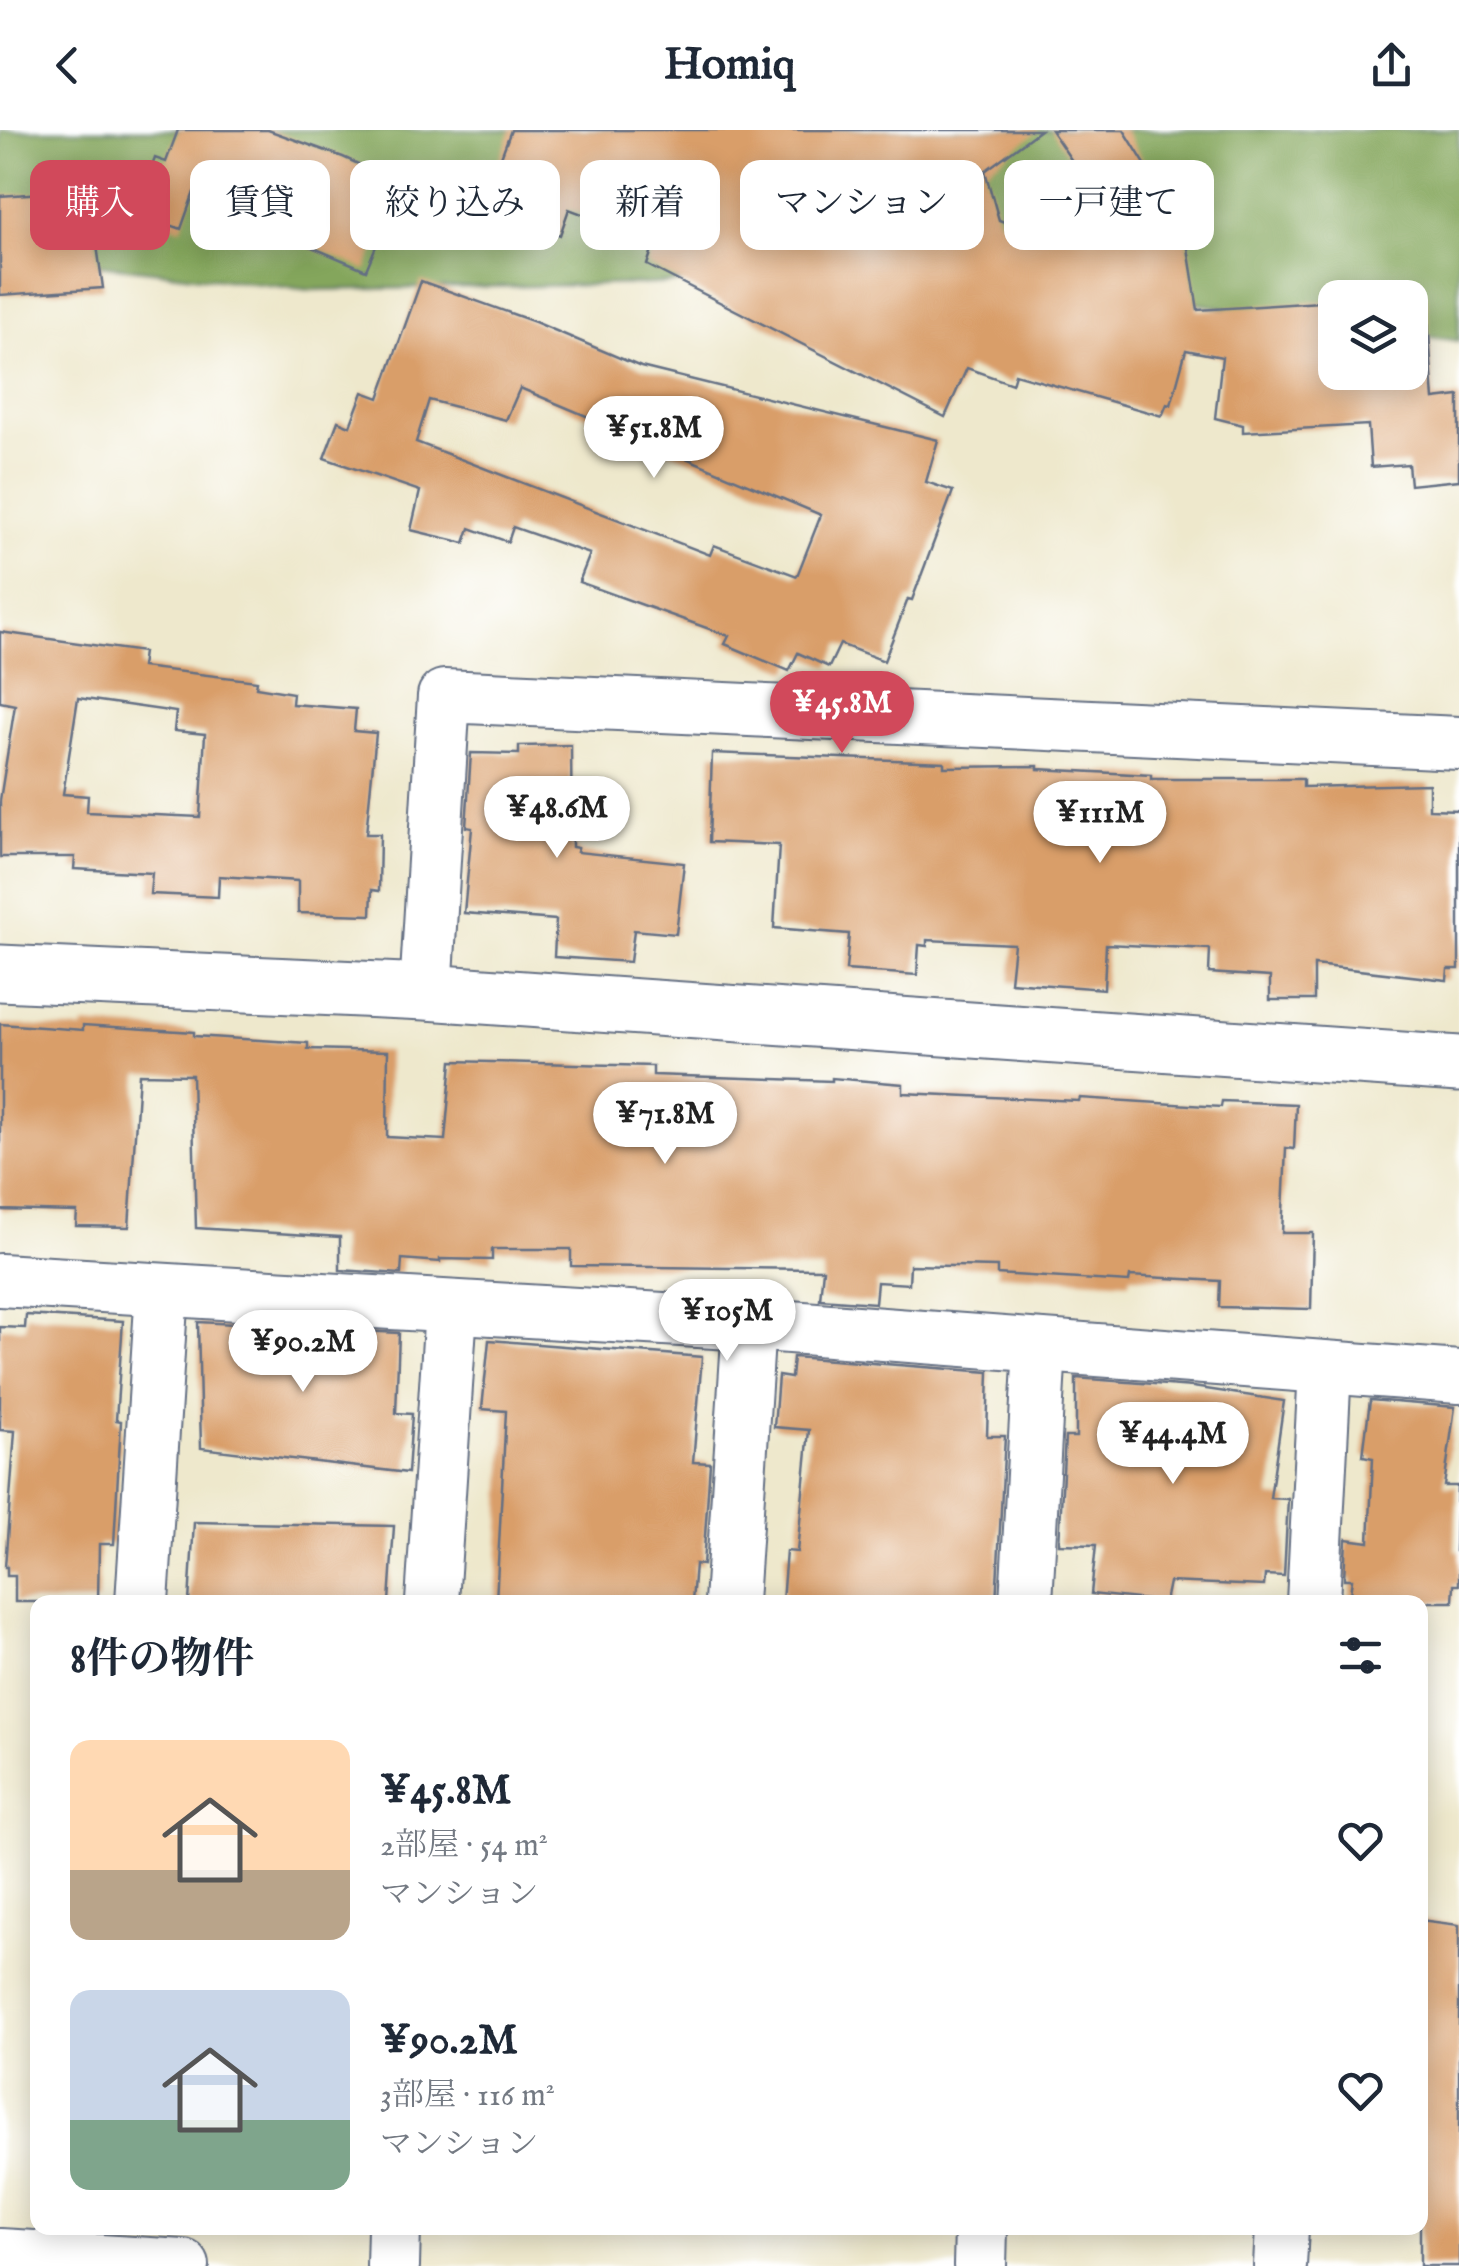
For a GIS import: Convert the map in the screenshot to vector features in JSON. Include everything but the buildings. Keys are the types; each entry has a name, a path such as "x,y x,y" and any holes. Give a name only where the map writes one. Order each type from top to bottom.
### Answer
{"street":[{"path":"426,992 444,696 1459,744"},
{"path":"0,973 426,992 1459,1064"},
{"path":"0,1280 749,1324 1459,1376"},
{"path":"142,1595 162,1290"},
{"path":"432,1595 451,1309"},
{"path":"730,1595 749,1324"},
{"path":"1026,1595 1040,1346"},
{"path":"1313,1595 1325,1368"},
{"path":"393,2266 394,2235"},
{"path":"980,2266 981,2235"},
{"path":"1280,2266 1282,2235"},
{"path":"0,2255 102,2251 183,2266"}],"green space":[{"path":"0,130 1459,130 1459,341 1428,337 1428,280 1318,280 1318,321 943,268 652,284 310,290 19,255 0,245"}]}
